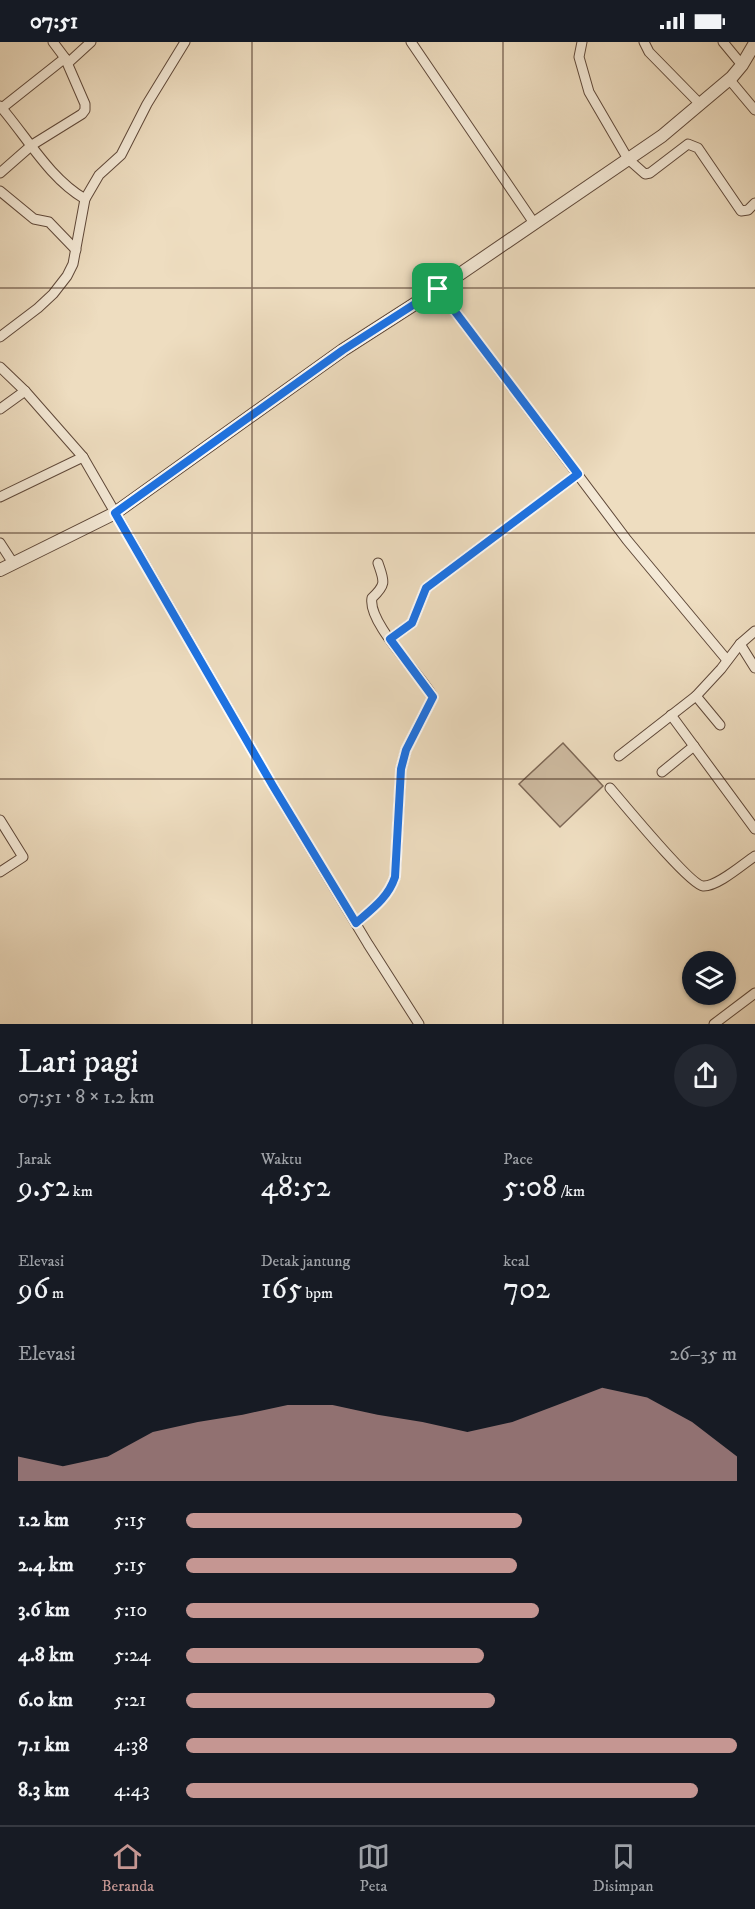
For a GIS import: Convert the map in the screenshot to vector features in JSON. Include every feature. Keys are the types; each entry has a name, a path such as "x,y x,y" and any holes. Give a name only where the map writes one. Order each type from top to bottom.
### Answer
{"street":[{"path":"0,173 32,145 85,110 85,104 66,61 53,42"},
{"path":"85,199 59,179 1,107 91,42"},
{"path":"0,337 38,308 53,294 66,276 73,264 85,199 99,175 121,155 147,104 185,42"},
{"path":"411,42 534,223"},
{"path":"582,42 579,57 589,92 628,159 645,174 650,173 688,144 694,145 741,211 748,210 755,203"},
{"path":"644,42 649,52 700,104"},
{"path":"723,42 742,65"},
{"path":"0,570 115,513 343,350 438,289 662,136 729,79 742,65 755,43"},
{"path":"729,79 755,110"},
{"path":"0,191 34,219 49,222 76,250"},
{"path":"438,289 645,563 727,660"},
{"path":"0,367 25,391 83,457 273,786 419,1024"},
{"path":"0,410 25,391"},
{"path":"0,497 83,457"},
{"path":"390,639 412,623 426,588 578,474"},
{"path":"0,543 13,563"},
{"path":"356,923 391,889 395,877 401,769 406,750 433,697 390,639 372,608 372,598 383,585 378,563"},
{"path":"619,756 696,696 740,644 755,631"},
{"path":"740,644 755,668"},
{"path":"696,696 720,725"},
{"path":"671,715 755,829"},
{"path":"662,772 694,746"},
{"path":"610,788 678,866 691,880 700,885 712,884 755,856"},
{"path":"0,820 23,857 0,872"},
{"path":"714,1024 755,993"}],"shaded area":[{"path":"563,743 603,786 560,827 519,784"}],"route":[{"path":"438,289 578,474 426,588 412,623 390,639 433,697 406,750 401,769 395,877 391,889 356,923 273,786 115,513 343,350 438,289"}]}
